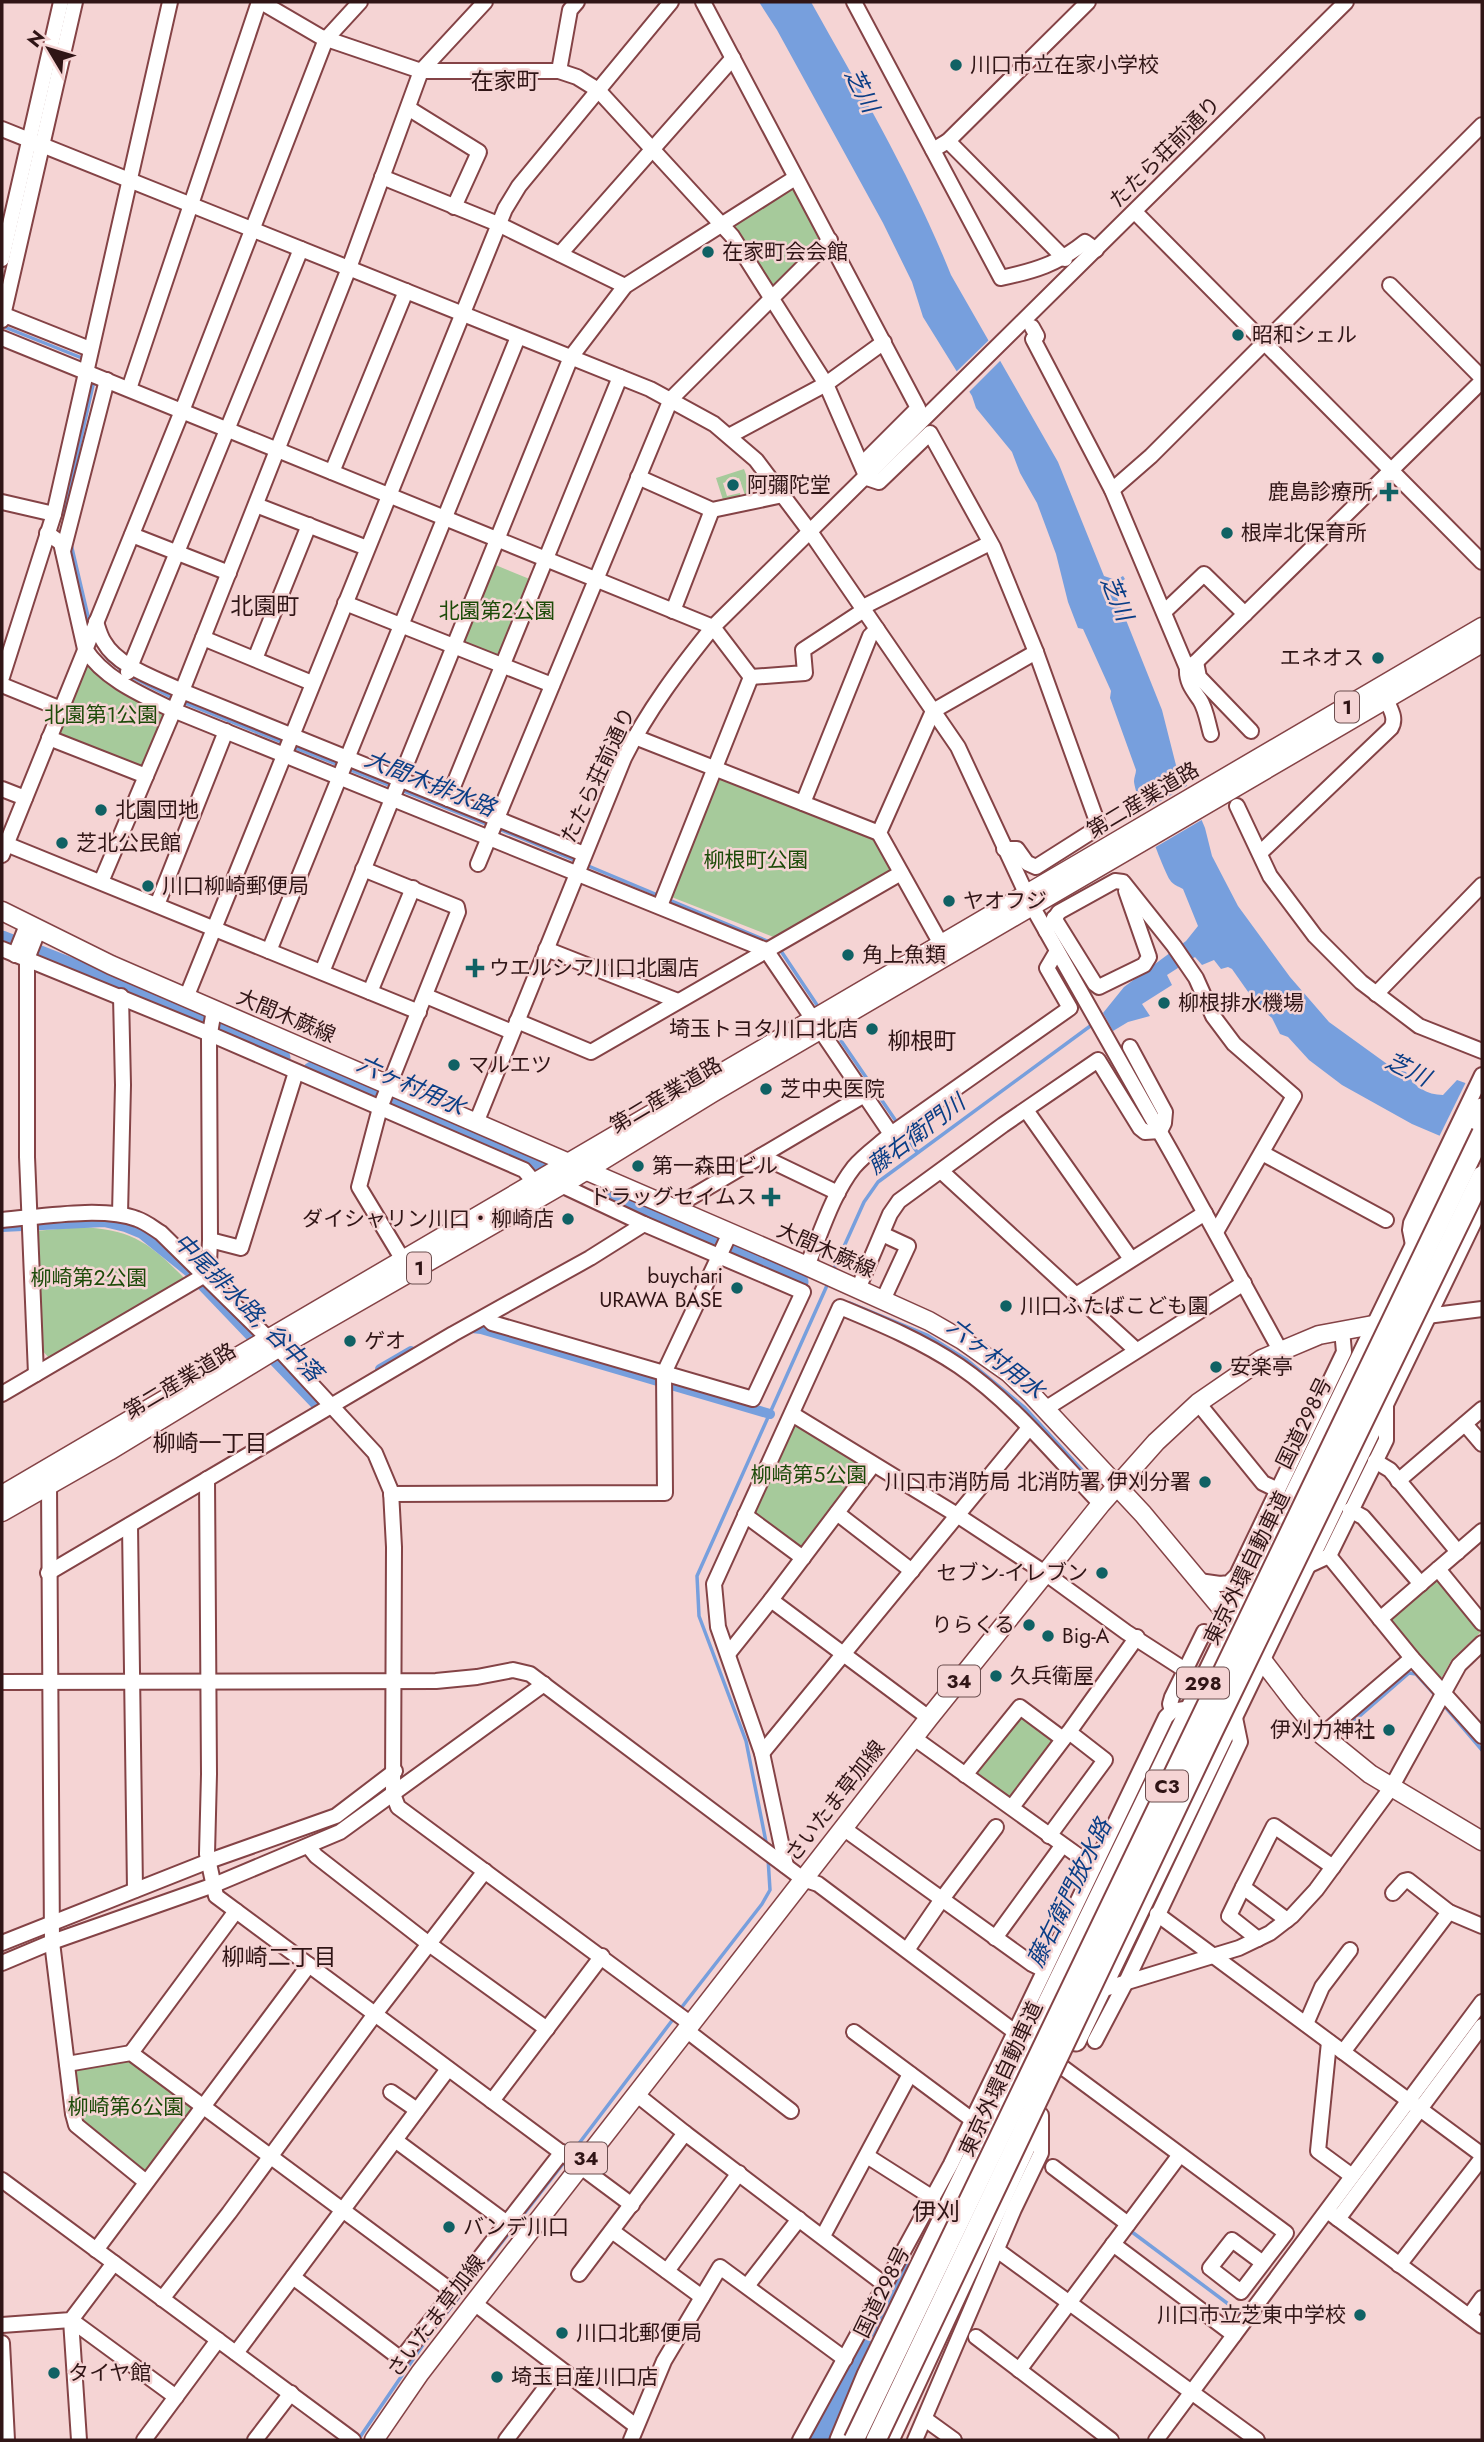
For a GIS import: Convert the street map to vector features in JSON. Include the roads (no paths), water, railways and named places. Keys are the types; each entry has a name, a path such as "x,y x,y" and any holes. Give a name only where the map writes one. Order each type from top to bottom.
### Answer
{"highway":[{"name":"国道298号","path":"839,2440 1022,2037 1181,1710 1233,1622 1414,1250 1447,1164 1482,1108"},
{"name":"東京外環自動車道","path":"854,2440 1482,1133"},
{"name":"東京外環自動車道","path":"876,2440 1212,1733 1482,1176"},
{"name":"298","path":"889,2440 990,2245 1041,2115 1063,2068 1427,1316 1474,1231 1482,1200"},
{"path":"900,2440 990,2245"}],"main road":[{"name":"第二産業道路","path":"1215,794 1482,627"},
{"name":"第二産業道路","path":"2,1495 266,1348 1038,895 1482,643"},
{"name":"第二産業道路","path":"586,1171 712,1093 941,944 1038,895"},
{"name":"大間木蕨線","path":"2,911 110,965 476,1123 556,1178 586,1171 929,1321 978,1350 1009,1373 1117,1485 1233,1622 1322,1735 1354,1763 1391,1788 1482,1841"},
{"name":"第二産業道路","path":"2,1512 109,1451 403,1260 556,1178"},
{"name":"さいたま草加線","path":"374,2440 420,2372 636,2094 682,2020 803,1879 1045,1573 1156,1442 1198,1402 1280,1349 1319,1335 1427,1316"}],"street":[{"path":"61,2 2,316 129,389 713,627 751,677"},
{"path":"2,259 75,2"},
{"path":"170,2 130,180 93,367 65,545 98,666 127,674 226,731 392,799 489,838 580,863"},
{"path":"129,389 260,2 326,38 421,71 559,71 577,77 598,89 732,236 826,384 864,471 879,482 930,433 990,543 1036,652 1099,827 1036,867 1027,863 1017,849 1004,849"},
{"path":"360,2 326,38 182,411 3,849 101,882 419,1012"},
{"path":"101,882 178,701 256,505 349,268 421,71 485,2"},
{"path":"186,998 498,224 519,186 671,2"},
{"path":"703,2 918,408 864,471"},
{"path":"854,2 1001,278 1065,258 1085,242 1096,250"},
{"path":"933,150 948,141 1088,2"},
{"name":"たたら荘前通り","path":"476,1123 618,772 635,737 666,686 713,627 811,533 864,471 932,412 1346,2"},
{"path":"559,71 569,4"},
{"path":"560,254 733,58"},
{"path":"408,108 479,152 454,206"},
{"path":"1112,490 1151,456 1482,125"},
{"path":"2,129 620,377 671,400 714,424 756,460 811,533 958,747 1004,849 1038,895 1057,951 1280,1349"},
{"path":"948,141 1065,258"},
{"path":"382,177 498,224 625,286"},
{"path":"321,972 571,357 625,286 795,178"},
{"path":"1135,212 1482,562"},
{"path":"478,864 671,400 830,240"},
{"path":"127,674 301,249"},
{"path":"1211,734 1200,699 1194,695 1186,675 1192,665 1482,380 1390,285"},
{"path":"332,472 405,291"},
{"path":"1032,327 1037,336 1033,339 1112,490 1164,612 1192,665 1199,677 1251,731"},
{"path":"269,951 518,337"},
{"path":"2,338 93,367"},
{"path":"729,436 826,384 884,342"},
{"path":"2,677 54,514 93,367"},
{"path":"448,799 620,377"},
{"path":"638,477 712,510 783,495"},
{"path":"2,502 54,514"},
{"path":"256,505 367,548"},
{"path":"673,611 712,510"},
{"path":"255,659 309,525"},
{"path":"47,533 65,545"},
{"path":"132,535 229,573"},
{"path":"751,677 805,673 803,650 864,609 990,543"},
{"path":"1164,612 1204,574 1245,614"},
{"path":"345,603 552,685"},
{"path":"803,803 870,636 877,629"},
{"path":"91,634 104,643 127,674 178,701 291,736 497,819 580,863 771,947 822,1021 891,1134"},
{"path":"203,638 312,683"},
{"path":"879,833 933,711 1036,652"},
{"path":"662,900 751,677"},
{"path":"2,685 61,709"},
{"path":"1260,853 1391,728 1395,722 1386,699"},
{"path":"157,905 226,731"},
{"path":"49,737 146,776"},
{"path":"635,737 879,833 941,944"},
{"path":"2,789 25,798"},
{"path":"1237,806 1270,876 1315,936 1376,994 1419,1026 1482,1051"},
{"path":"363,869 457,907 458,912 380,1108 359,1188 403,1260"},
{"path":"426,996 591,1052 901,873"},
{"path":"1050,925 1059,912 1115,881 1123,882 1196,978 1213,1016 1234,1044 1294,1096 1216,1232"},
{"path":"1050,925 1099,987 1144,965 1149,957 1123,882"},
{"path":"1376,994 1482,885"},
{"path":"370,992 413,888"},
{"path":"32,928 15,954 36,1374"},
{"path":"546,949 678,1001"},
{"path":"812,1268 838,1193 854,1167 891,1134 1070,1008 1047,968 1057,951"},
{"path":"15,954 121,996 524,1170 556,1178 644,1224 803,1292 753,1399 492,1323 486,1317"},
{"path":"101,988 110,965"},
{"path":"120,1214 123,1085 121,996"},
{"path":"2,1394 205,1275 209,1264 210,1240 210,1034 214,1010"},
{"path":"1130,1047 1164,1112 1164,1123 1160,1131"},
{"path":"852,1287 882,1234 890,1214 900,1201 1098,1060 1140,1128 1145,1132 1160,1131"},
{"path":"210,1240 242,1248 296,1072"},
{"path":"1447,1164 1482,1076"},
{"path":"673,1208 866,1094"},
{"path":"1026,1110 1131,1259"},
{"path":"1262,1153 1386,1220"},
{"path":"761,1156 838,1193"},
{"path":"941,1171 1136,1350"},
{"path":"2,1220 30,1225 91,1213 120,1214 137,1219 161,1233 205,1275 266,1348 327,1401 375,1453 391,1494 394,1548 394,1794 398,1807 602,1956 791,2110"},
{"path":"1076,1295 1205,1213"},
{"path":"48,1573 207,1479 327,1401 486,1317 644,1224"},
{"path":"391,1494 665,1493 664,1373 730,1233"},
{"path":"882,1234 908,1246 883,1300"},
{"path":"1045,1409 1244,1283"},
{"path":"781,1862 762,1753 718,1627 714,1584 840,1307 913,1339 959,1366 1007,1406 1101,1504"},
{"path":"1427,1316 1482,1309"},
{"path":"1199,1581 1229,1583 1237,1574 1344,1352 1342,1330"},
{"path":"1305,1567 1329,1556 1386,1440 1386,1400"},
{"path":"1198,1402 1264,1483 1278,1490"},
{"path":"1398,1481 1482,1409"},
{"path":"792,1413 957,1515 1185,1670"},
{"path":"1465,1424 1482,1444"},
{"path":"762,1753 1029,1428"},
{"path":"1375,1461 1390,1470 1458,1552"},
{"path":"728,1654 873,1465"},
{"path":"207,1479 209,1861 216,1896 632,2204"},
{"path":"49,1484 52,1942 66,2064 76,2125 146,2182"},
{"path":"1350,1510 1363,1517 1421,1584"},
{"path":"837,1513 912,1571"},
{"path":"746,1515 803,1558"},
{"path":"130,1525 135,1890"},
{"path":"1380,1619 1482,1531"},
{"path":"1329,1556 1412,1658 1482,1737"},
{"path":"1438,1569 1482,1623"},
{"path":"771,1600 929,1718"},
{"path":"1181,1710 1170,1704 1172,1697 1204,1632"},
{"path":"1012,1807 1137,1637"},
{"path":"1101,1990 1214,1957 1258,1939 1287,1920 1310,1897 1391,1788 1459,1665 1482,1643"},
{"path":"1322,1735 1412,1658"},
{"path":"2,1682 394,1681 463,1678 513,1670 530,1674 803,1879 818,1884 1301,2245"},
{"path":"2,1963 52,1942 214,1885 340,1832 544,1684"},
{"path":"965,1775 1020,1706 1105,1760 1049,1836"},
{"path":"800,2440 933,2198 971,2119 1022,2037 1044,1970 1166,1717 1181,1710"},
{"path":"1095,2041 1126,1982 1240,1742 1234,1713"},
{"path":"914,1738 1094,1867"},
{"path":"2,1943 209,1861 336,1816 395,1771"},
{"path":"1258,1939 1229,1916 1274,1826 1333,1867"},
{"path":"907,1950 996,1827"},
{"path":"843,1828 1032,1965 1044,1970"},
{"path":"308,1846 316,1856 429,1944 547,2029"},
{"path":"995,1938 1062,1846"},
{"path":"162,2299 485,1871"},
{"path":"1393,1893 1408,1880 1449,1912 1482,1926"},
{"path":"1243,1887 1287,1920"},
{"path":"66,2064 131,2053 236,1911"},
{"path":"1343,2052 1449,1912"},
{"path":"1157,1914 1482,2156 1399,2264"},
{"path":"1306,2024 1322,1987 1350,1950"},
{"path":"492,2101 602,1956"},
{"path":"96,2250 309,1965"},
{"path":"1156,2440 1301,2245 1332,2215 1421,2110 1479,2025 1482,2002"},
{"path":"1332,2215 1352,2176 1408,2100 1479,2025"},
{"path":"853,2032 971,2119"},
{"path":"1329,2042 1318,2151 1352,2176"},
{"path":"131,2053 453,2292"},
{"path":"236,2353 448,2069"},
{"path":"822,2236 910,2074"},
{"path":"391,2092 417,2110"},
{"path":"636,2094 884,2284"},
{"path":"579,2274 685,2133"},
{"path":"395,2140 507,2223"},
{"path":"293,2277 401,2359 562,2152"},
{"path":"867,2156 933,2198"},
{"path":"1019,2370 1179,2156"},
{"path":"1053,2167 1128,2224"},
{"path":"667,2271 739,2173"},
{"path":"2,2180 353,2440"},
{"path":"1332,2215 1482,2326"},
{"path":"747,2286 799,2219"},
{"path":"612,2231 702,2297"},
{"path":"1263,2263 1286,2233"},
{"path":"1113,2244 1234,2335"},
{"path":"915,2440 990,2245 1257,2440"},
{"path":"79,2440 71,2320 114,2263"},
{"path":"474,2303 633,2433 664,2361 720,2267 845,2359"},
{"path":"1469,2316 1482,2298"},
{"path":"2,2325 71,2320 176,2397"},
{"path":"976,2337 1111,2440"},
{"path":"144,2440 218,2340"},
{"path":"2,2343 7,2440"},
{"path":"506,2440 559,2370"},
{"path":"255,2440 290,2393"},
{"path":"925,2418 954,2440"}],"water":[{"name":"芝川","path":"759,2 811,2 903,170 951,275 1058,462 1104,576 1116,580 1123,576 1125,579 1118,584 1116,595 1162,710 1179,777 1186,783 1205,828 1212,856 1238,906 1290,977 1329,1022 1394,1069 1406,1072 1412,1082 1421,1089 1443,1095 1457,1080 1482,1089 1459,1144 1412,1124 1342,1085 1309,1060 1288,1037 1280,1034 1272,1018 1258,1006 1232,969 1221,969 1214,960 1202,965 1195,957 1167,975 1172,985 1142,1004 1150,1016 1128,1022 1113,1031 1103,1013 1124,987 1186,941 1198,926 1183,889 1170,880 1156,847 1135,788 1136,770 1110,698 1111,691 1083,629 1078,628 1068,602 1056,554 1037,503 1012,452 976,408 972,396 923,317 912,282 883,223"}],"waterway":[{"name":"大間木排水路","path":"2,326 82,358"},
{"name":"大間木排水路","path":"66,519 64,513 93,385"},
{"name":"大間木排水路","path":"71,544 90,625"},
{"name":"大間木排水路","path":"95,639 108,659 124,672"},
{"name":"大間木排水路","path":"130,676 173,698"},
{"name":"大間木排水路","path":"180,701 284,743"},
{"name":"大間木排水路","path":"291,746 339,765"},
{"name":"大間木排水路","path":"346,768 394,787"},
{"name":"大間木排水路","path":"401,790 491,826"},
{"name":"大間木排水路","path":"499,829 579,862"},
{"name":"大間木排水路","path":"586,865 660,896"},
{"name":"大間木排水路","path":"667,899 772,943"},
{"name":"六ヶ村用水","path":"2,940 160,1002 281,1058"},
{"name":"大間木排水路","path":"779,948 819,1008"},
{"name":"藤右衛門川","path":"833,1271 864,1202 878,1182 1093,1024"},
{"name":"大間木排水路","path":"833,1029 898,1124"},
{"name":"六ヶ村用水","path":"312,1071 564,1180"},
{"name":"大間木排水路","path":"902,1130 917,1152"},
{"name":"六ヶ村用水","path":"607,1200 799,1282"},
{"name":"中尾排水路; 谷中落","path":"2,1227 104,1222 142,1234 189,1272 318,1407 327,1401"},
{"name":"藤右衛門川","path":"767,1847 746,1741 699,1616 697,1576 829,1281"},
{"name":"六ヶ村用水","path":"850,1303 927,1335 967,1360 1024,1407 1092,1481"},
{"name":"中尾排水路; 谷中落","path":"463,1327 481,1329 770,1414"},
{"name":"中尾排水路; 谷中落","path":"380,1369 411,1351"},
{"name":"六ヶ村用水","path":"1339,1734 1409,1673 1416,1674 1436,1696"},
{"name":"六ヶ村用水","path":"1441,1702 1482,1750"},
{"path":"678,2012 762,1904 770,1890 768,1858"},
{"path":"571,2154 674,2018"},
{"path":"358,2440 431,2333 566,2160"},
{"path":"1132,2232 1243,2315"},
{"name":"藤右衛門放水路","path":"819,2440 908,2271"}],"place":[{"name":"川口市立在家小学校","path":"956,65"},
{"name":"在家町会会館","path":"708,252"},
{"name":"昭和シェル","path":"1238,335"},
{"name":"阿彌陀堂","path":"733,485"},
{"name":"鹿島診療所","path":"1389,492"},
{"name":"根岸北保育所","path":"1227,533"},
{"name":"エネオス","path":"1378,658"},
{"name":"北園団地","path":"101,810"},
{"name":"芝北公民館","path":"62,843"},
{"name":"川口柳崎郵便局","path":"148,886"},
{"name":"ヤオフジ","path":"949,901"},
{"name":"角上魚類","path":"848,955"},
{"name":"ウエルシア川口北園店","path":"475,968"},
{"name":"柳根排水機場","path":"1164,1003"},
{"name":"埼玉トヨタ川口北店","path":"872,1029"},
{"name":"マルエツ","path":"454,1065"},
{"name":"芝中央医院","path":"766,1089"},
{"name":"第一森田ビル","path":"638,1166"},
{"name":"ドラッグセイムス","path":"771,1197"},
{"name":"ダイシャリン川口・柳崎店","path":"568,1219"},
{"name":"buychari URAWA BASE","path":"737,1288"},
{"name":"川口ふたばこども園","path":"1006,1306"},
{"name":"ゲオ","path":"350,1341"},
{"name":"安楽亭","path":"1216,1367"},
{"name":"川口市消防局 北消防署 伊刈分署","path":"1205,1482"},
{"name":"セブン-イレブン","path":"1102,1573"},
{"name":"りらくる","path":"1029,1625"},
{"name":"Big-A","path":"1048,1636"},
{"name":"久兵衛屋","path":"996,1676"},
{"name":"伊刈力神社","path":"1389,1730"},
{"name":"バンデ川口","path":"449,2227"},
{"name":"川口市立芝東中学校","path":"1360,2315"},
{"name":"川口北郵便局","path":"562,2333"},
{"name":"タイヤ館","path":"54,2373"},
{"name":"埼玉日産川口店","path":"497,2377"}],"district":[{"name":"在家町","path":"505,81"},
{"name":"北園町","path":"265,606"},
{"name":"柳根町","path":"922,1041"},
{"name":"柳崎一丁目","path":"210,1443"},
{"name":"柳崎二丁目","path":"279,1957"},
{"name":"伊刈","path":"936,2211"}],"park label":[{"name":"北園第2公園","path":"497,611"},
{"name":"北園第1公園","path":"101,715"},
{"name":"柳根町公園","path":"756,860"},
{"name":"柳崎第2公園","path":"89,1278"},
{"name":"柳崎第5公園","path":"809,1475"},
{"name":"柳崎第6公園","path":"126,2107"}]}
